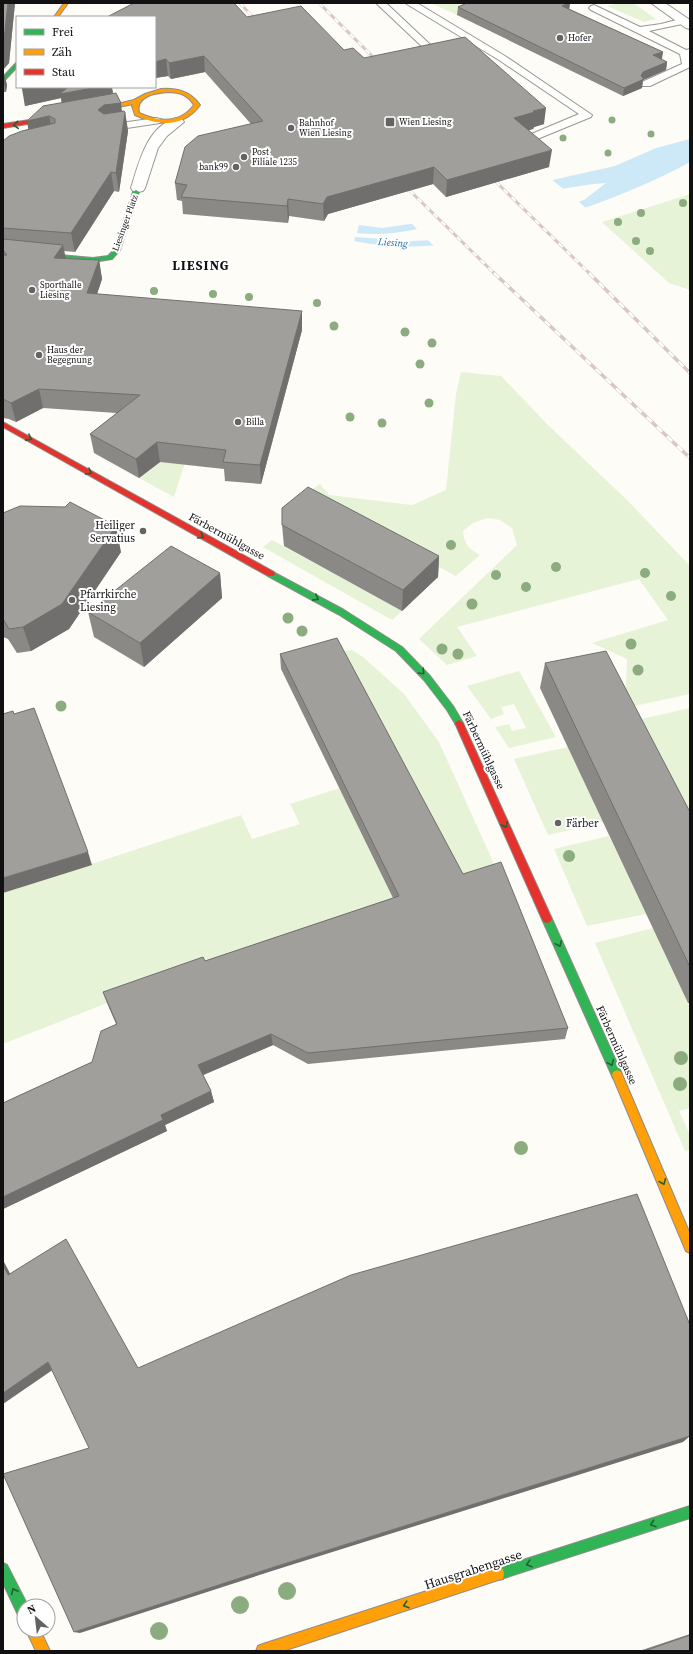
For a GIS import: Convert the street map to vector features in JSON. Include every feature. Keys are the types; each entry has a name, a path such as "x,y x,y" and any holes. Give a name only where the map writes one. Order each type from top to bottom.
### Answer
{"street":[{"path":"57,16 66,3"},
{"path":"656,3 687,23"},
{"path":"3,80 16,65"},
{"name":"Liesinger Platz","path":"3,252 93,260 110,258 117,250 151,148 162,133 180,120 192,114 197,105 195,99 188,94 177,91 163,91 145,96 137,102 83,112"},
{"path":"137,102 135,110 137,114 148,119 156,121 180,120"},
{"path":"3,126 68,115"},
{"name":"Färbermühlgasse","path":"3,424 216,544 341,612 399,649 427,678 450,708 464,733 659,1172 690,1247"},
{"name":"Hausgrabengasse","path":"263,1651 690,1512"},
{"path":"3,1569 17,1598"},
{"path":"37,1638 43,1651"}],"lane":[{"path":"381,3 434,54"},
{"path":"410,3 502,58 587,115 526,140"},
{"path":"594,8 688,52 687,65 646,84"},
{"path":"639,30 687,23"},
{"path":"107,128 156,121"}],"green space":[{"path":"431,3 479,3 482,5 457,15"},
{"path":"620,3 633,3 656,19 644,22 607,6"},
{"path":"690,194 690,290 669,283 602,222"},
{"path":"229,324 174,497 139,478 154,467"},
{"path":"461,372 501,376 548,425 628,501 690,566 690,694 625,708 627,659 592,643 668,620 639,579 457,627 477,656 447,665 419,639 517,545 512,528 500,520 488,518 473,523 463,531 468,546 480,555 456,576 303,496 320,484 329,495 412,505 446,490 456,394"},
{"path":"272,540 402,611 392,620 263,547"},
{"path":"352,650 363,657 404,694 439,742 499,875 461,887 337,652"},
{"path":"519,671 556,737 509,748 495,727 509,724 512,731 526,728 514,704 501,707 504,714 491,719 467,686"},
{"path":"690,708 690,852 624,723"},
{"path":"568,747 603,822 548,835 514,759"},
{"path":"340,788 398,908 205,969 107,1003 3,1044 3,893 241,815 252,839 300,824 290,804"},
{"path":"609,836 646,914 587,926 554,849"},
{"path":"653,928 688,1003 690,1003 690,1108 679,1111 690,1135 690,1150 685,1151 595,943"}],"water":[{"name":"Liesing","path":"690,139 690,162 629,191 581,209 513,231 461,242 434,245 381,245 354,241 355,237 412,241 437,240 467,236 584,200 606,183 549,192 458,219 408,231 382,234 357,233 359,225 382,228 410,224 557,179 615,166 656,148"}],"pier":[{"path":"551,179 565,190 427,230 419,231 410,222"},
{"path":"577,200 587,209 518,233 471,243 436,248 427,239 466,234 482,230"}],"building":[{"path":"3,3 8,3 3,41"},
{"path":"134,3 234,3 247,17 301,6 344,50 353,48 364,58 465,37 546,108 514,118 552,150 447,180 434,167 327,197 323,204 288,199 287,206 181,197 187,185 175,183 185,147 198,136 263,121 204,56 169,63 166,59 156,62 156,16 109,16"},
{"name":"Hofer","path":"467,3 569,3 562,6 663,52 653,55 667,62 643,72 641,76 644,79 624,88 458,7"},
{"path":"67,88 93,88 60,94"},
{"path":"116,93 121,103 104,105 98,110 104,114 125,112 116,173 111,172 71,233 3,228 3,141 9,136 22,131 55,123 55,119 49,116 27,121 43,106"},
{"path":"3,239 63,245 54,258 99,260 87,293 302,311 260,465 223,462 226,450 157,442 136,459 90,434 140,395 39,389 11,403 3,399 3,255 7,255 3,250"},
{"path":"308,487 439,556 403,590 282,525 282,508"},
{"path":"70,502 116,526 62,604 23,627 9,629 3,619 3,513 20,506 65,507"},
{"path":"171,546 220,573 140,643 88,612"},
{"path":"337,638 463,874 501,862 568,1028 308,1053 271,1034 198,1065 211,1091 161,1115 163,1120 3,1197 3,1103 92,1062 101,1031 117,1024 103,992 203,957 205,961 399,896 280,654"},
{"path":"606,651 690,812 690,967 545,663"},
{"path":"34,708 88,852 3,878 3,714 13,711 14,714"},
{"path":"637,1194 690,1325 690,1436 274,1567 74,1632 3,1474 89,1448 48,1362 3,1393 3,1265 8,1275 66,1239 138,1368 351,1275"},
{"path":"690,1635 690,1651 644,1651"}],"railway":[{"path":"240,3 259,24"},
{"path":"319,3 380,64"},
{"path":"488,174 590,274"},
{"path":"402,183 495,274"},
{"path":"494,273 690,458"},
{"path":"589,273 690,373"}],"traffic: fast":[{"path":"3,80 16,65"},
{"path":"3,252 93,260 110,258 117,250 136,192"},
{"path":"271,574 341,612 399,649 427,678 450,708 459,723"},
{"path":"547,919 617,1075"},
{"path":"498,1574 690,1512"},
{"path":"3,1569 17,1598"}],"traffic: slow":[{"path":"57,16 66,3"},
{"path":"91,111 134,102 147,95 168,90 182,92 188,95 197,105 192,112 185,117 170,122 153,120 137,114 135,106 137,102"},
{"path":"617,1075 690,1247"},
{"path":"263,1651 498,1574"},
{"path":"37,1638 43,1651"}],"traffic: jam":[{"path":"3,126 56,118"},
{"path":"3,424 271,574"},
{"path":"459,723 547,919"}],"place":[{"name":"Hofer","path":"560,38"},
{"name":"Wien Liesing","path":"390,122"},
{"name":"Bahnhof Wien Liesing","path":"291,128"},
{"name":"Post Filiale 1235","path":"244,157"},
{"name":"bank99","path":"236,167"},
{"name":"Sporthalle Liesing","path":"32,290"},
{"name":"Haus der Begegnung","path":"39,355"},
{"name":"Billa","path":"238,422"},
{"name":"Heiliger Servatius","path":"143,531"},
{"name":"Pfarrkirche Liesing","path":"72,600"},
{"name":"Färber","path":"558,823"}],"district":[{"name":"LIESING","path":"201,265"}]}
